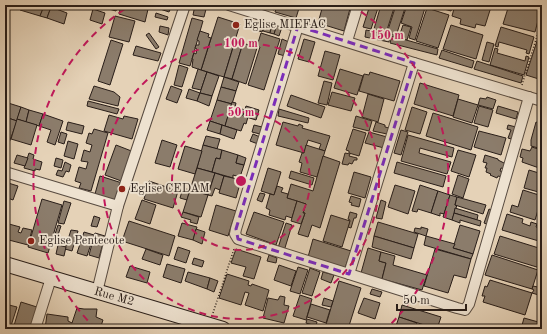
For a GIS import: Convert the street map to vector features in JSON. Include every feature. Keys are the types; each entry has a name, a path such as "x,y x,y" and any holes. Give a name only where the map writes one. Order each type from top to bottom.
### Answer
{"main road":[{"name":"Rue M2","path":"5,264 223,329"}],"street":[{"path":"97,292 118,206 185,5"},
{"path":"229,5 414,63 542,101"},
{"path":"347,41 358,5"},
{"path":"298,26 235,234 238,239 465,310 471,296 524,95"},
{"path":"349,274 414,63"},
{"path":"5,172 118,206"},
{"path":"35,329 51,278"}],"path":[{"path":"524,95 542,20"},
{"path":"210,325 238,239"}],"highlighted area":[{"path":"298,26 414,63 349,274 238,239 236,229"}],"building":[{"path":"22,5 44,6 40,16 20,10"},
{"path":"110,5 118,5 116,11 109,9"},
{"path":"121,5 149,5 145,22 119,14"},
{"path":"172,5 169,12 151,6"},
{"path":"195,5 206,9 204,17 193,15"},
{"path":"258,5 275,5 274,10"},
{"path":"277,5 300,5 296,18 275,12"},
{"path":"323,5 335,7 335,5 351,5 344,31 318,23"},
{"path":"370,5 379,5 371,29 363,27"},
{"path":"381,5 395,5 386,33 374,29"},
{"path":"396,5 406,5 396,36 387,33"},
{"path":"407,5 417,5 425,8 415,40 409,38 412,27 401,23"},
{"path":"430,5 453,5 451,11"},
{"path":"455,5 483,5 491,7 485,26 476,24 475,28 460,24 461,19 452,16"},
{"path":"509,5 542,5 535,32 503,24"},
{"path":"44,6 51,7 47,18 40,16"},
{"path":"51,7 67,13 64,24 47,18"},
{"path":"427,8 449,15 438,48 416,41"},
{"path":"93,9 105,13 102,24 90,20"},
{"path":"156,13 168,17 167,20 155,17"},
{"path":"115,16 135,21 129,42 109,37"},
{"path":"218,17 240,24 224,77 201,70"},
{"path":"192,18 203,21 190,66 179,63"},
{"path":"266,21 272,24 270,33 263,31"},
{"path":"259,22 265,24 262,32 256,30"},
{"path":"272,24 277,25 274,34 270,33"},
{"path":"277,25 282,27 279,36 274,34"},
{"path":"403,25 411,27 407,40 399,37"},
{"path":"451,25 483,35 476,59 443,49"},
{"path":"160,26 169,28 168,35 159,32"},
{"path":"501,27 534,37 529,54 526,53 527,50 499,42 498,47 495,46"},
{"path":"366,30 390,35 389,42 365,37"},
{"path":"200,31 209,34 208,37 211,38 201,70 192,67 192,59 194,53 196,54 197,49 195,48 196,45 199,45 199,41 197,40"},
{"path":"149,33 159,47 156,49 146,35"},
{"path":"261,33 280,39 264,90 248,85 260,47 257,46"},
{"path":"392,36 438,49 437,55 390,43"},
{"path":"538,38 542,39 542,80 526,75"},
{"path":"282,39 289,42 285,56 278,54"},
{"path":"304,39 315,42 309,62 298,59"},
{"path":"111,40 123,44 110,85 98,81"},
{"path":"235,41 243,43 232,79 224,77"},
{"path":"487,42 494,44 489,62 482,60"},
{"path":"243,43 257,48 246,84 232,79"},
{"path":"136,46 161,53 158,61 133,55"},
{"path":"495,48 498,49 497,53 525,61 526,56 529,57 524,75 490,65"},
{"path":"442,50 474,61 472,68 439,58"},
{"path":"325,51 340,55 333,80 318,76"},
{"path":"477,61 523,76 521,83 474,69"},
{"path":"179,65 188,68 182,87 174,85"},
{"path":"198,69 207,72 201,90 192,88"},
{"path":"340,69 363,76 357,95 334,88"},
{"path":"207,72 219,76 212,96 200,93"},
{"path":"370,72 400,81 394,101 359,91 364,74 369,75"},
{"path":"224,77 239,82 236,91 221,87"},
{"path":"324,81 332,83 327,105 318,103"},
{"path":"420,83 459,95 453,116 414,104"},
{"path":"94,86 114,92 120,97 118,106 89,99"},
{"path":"171,86 182,90 177,103 166,99"},
{"path":"221,87 236,91 232,104 217,100"},
{"path":"189,89 200,93 197,101 186,98"},
{"path":"332,92 355,98 351,111 328,105"},
{"path":"200,93 212,96 209,106 197,101"},
{"path":"368,94 384,99 378,122 362,117"},
{"path":"291,95 325,107 321,118 287,106"},
{"path":"487,97 496,100 493,109 478,105 480,98 486,99"},
{"path":"458,99 478,105 472,123 453,117"},
{"path":"217,100 232,104 225,126 210,121"},
{"path":"88,101 119,109 117,114 87,106"},
{"path":"5,102 21,107 17,121 5,117"},
{"path":"232,102 236,103 235,107 245,110 243,116 248,117 246,124 244,123 241,131 225,126"},
{"path":"246,106 259,110 256,120 243,116"},
{"path":"479,106 493,110 488,127 474,123"},
{"path":"498,106 518,112 516,119 496,113"},
{"path":"21,107 29,110 26,122 17,119"},
{"path":"412,107 427,112 420,134 405,130"},
{"path":"279,109 309,118 308,123 278,116"},
{"path":"29,110 43,114 39,126 26,122"},
{"path":"433,113 478,127 471,150 426,136"},
{"path":"43,114 63,121 55,145 47,142 51,130 39,126"},
{"path":"109,115 123,119 124,116 138,119 132,139 104,131"},
{"path":"356,116 372,121 369,131 353,127"},
{"path":"5,117 17,121 9,143 5,141"},
{"path":"17,119 37,125 31,145 11,139"},
{"path":"210,121 222,125 220,134 207,130"},
{"path":"68,122 84,126 82,134 66,130"},
{"path":"283,122 298,126 299,124 303,126 302,128 330,136 325,151 319,149 321,144 308,140 304,153 276,145"},
{"path":"376,122 389,128 387,134 373,131"},
{"path":"536,122 542,124 542,149 531,146 531,140"},
{"path":"222,125 237,130 234,139 220,134"},
{"path":"254,125 262,127 260,134 252,132"},
{"path":"508,125 516,127 511,139 508,138 511,130 507,129"},
{"path":"94,129 108,133 91,191 79,188 81,183 75,181 79,167 86,169 88,162 81,161 84,150 90,152 92,145 86,143 89,133 92,134"},
{"path":"353,129 366,133 359,156 349,153 349,151 346,150"},
{"path":"401,130 408,132 401,155 394,153"},
{"path":"479,131 506,138 501,155 474,147"},
{"path":"61,132 67,134 64,144 58,142"},
{"path":"369,132 387,137 384,148 365,143"},
{"path":"253,134 260,137 258,144 250,141"},
{"path":"408,135 454,148 452,157 420,148 419,153 451,162 447,174 401,161"},
{"path":"206,136 220,139 217,149 203,145"},
{"path":"162,140 177,145 170,167 155,163"},
{"path":"68,141 78,144 74,159 64,156"},
{"path":"116,145 134,152 124,182 105,175"},
{"path":"203,145 222,150 220,159 216,158 212,172 197,168"},
{"path":"306,145 325,151 317,177 300,172 302,163 299,162"},
{"path":"185,146 202,151 195,174 178,169"},
{"path":"532,147 541,150 539,155 542,156 542,169 522,162 523,158 520,157 522,149 530,151"},
{"path":"222,150 238,155 236,163 244,165 240,177 233,175 233,178 212,172 216,158 220,159"},
{"path":"458,150 476,155 469,177 451,171"},
{"path":"29,153 34,155 33,159 42,162 40,170 35,169 35,171 24,168"},
{"path":"345,153 350,154 349,156 357,158 357,160 354,160 352,164 342,164"},
{"path":"17,155 28,158 25,166 14,163"},
{"path":"238,155 246,158 244,165 236,163"},
{"path":"485,155 498,159 506,164 505,169 501,168 500,171 504,172 502,177 498,176 497,178 486,172 487,168 485,168 487,163 483,162"},
{"path":"323,156 340,162 320,228 312,225 308,237 298,234 305,213 303,213 306,204 287,198 291,184 313,191"},
{"path":"56,158 63,160 61,168 54,166"},
{"path":"65,162 71,165 69,172 66,171 63,177 56,175 58,170 62,171"},
{"path":"397,162 446,176 443,187 394,173"},
{"path":"197,168 215,173 208,195 190,190"},
{"path":"268,168 281,172 274,195 261,191"},
{"path":"529,170 542,174 542,193 524,188"},
{"path":"291,171 314,178 312,185 289,178"},
{"path":"354,172 371,177 365,198 348,193"},
{"path":"215,173 224,176 220,190 215,188 212,196 208,195"},
{"path":"458,175 469,179 463,198 452,194"},
{"path":"100,176 122,183 116,201 95,194"},
{"path":"224,176 241,180 236,198 219,193"},
{"path":"149,181 178,191 173,208 144,199"},
{"path":"5,182 18,186 13,200 5,197"},
{"path":"395,185 415,191 408,214 388,207"},
{"path":"420,185 438,191 431,213 418,209 417,212 412,211"},
{"path":"277,186 283,188 281,192 288,194 287,198 297,201 292,218 286,216 285,220 269,215 270,210 266,208 270,194 274,195"},
{"path":"183,188 190,190 187,200 180,198"},
{"path":"190,190 208,195 201,217 183,212"},
{"path":"523,190 542,196 542,208 539,207 535,220 510,212 512,205 518,207"},
{"path":"438,191 450,195 444,214 440,213 440,216 431,213"},
{"path":"260,193 265,194 262,202 257,200"},
{"path":"450,195 457,197 455,205 457,205 452,220 443,217"},
{"path":"351,196 361,199 359,207 351,205 352,203 349,202"},
{"path":"457,197 486,205 483,214 455,205"},
{"path":"42,199 62,205 48,253 28,247"},
{"path":"142,200 156,205 150,224 135,219"},
{"path":"381,200 386,202 382,219 376,218"},
{"path":"64,201 71,203 64,224 58,223"},
{"path":"297,201 306,204 303,213 305,213 301,224 291,221"},
{"path":"216,205 236,211 228,236 209,230"},
{"path":"455,208 478,215 477,220 454,213"},
{"path":"489,209 494,211 489,225 484,223"},
{"path":"183,212 199,217 197,224 190,222 191,220 181,217"},
{"path":"254,212 284,222 276,245 246,234"},
{"path":"350,212 357,214 351,228 348,227"},
{"path":"454,213 481,221 480,226 460,220 460,223 452,220"},
{"path":"507,214 523,219 522,223 530,226 531,222 537,224 536,227 542,229 542,242 502,230"},
{"path":"331,215 350,221 342,247 323,241"},
{"path":"94,216 100,218 97,227 91,226"},
{"path":"129,221 175,236 169,256 122,241"},
{"path":"378,222 418,234 414,248 374,236"},
{"path":"182,223 197,227 193,240 178,236"},
{"path":"286,223 292,225 284,251 278,248"},
{"path":"9,224 20,227 18,232 21,233 23,228 32,230 28,245 5,239"},
{"path":"58,225 61,226 57,238 54,237"},
{"path":"460,225 480,231 473,254 453,248"},
{"path":"421,227 428,229 426,236 414,232 415,228 421,229"},
{"path":"196,229 205,232 202,244 193,240"},
{"path":"71,230 78,231 72,251 65,249"},
{"path":"84,232 94,235 87,256 77,253"},
{"path":"95,233 105,236 99,258 89,255"},
{"path":"374,236 414,248 411,259 372,247"},
{"path":"426,236 455,244 453,248 473,254 471,259 424,245"},
{"path":"500,236 542,249 542,261 540,268 494,254"},
{"path":"313,239 351,251 345,268 308,257"},
{"path":"58,245 66,247 64,256 56,254"},
{"path":"178,247 190,251 186,263 174,259"},
{"path":"368,248 381,252 379,261 386,263 382,279 361,273"},
{"path":"146,249 163,255 160,265 142,259"},
{"path":"236,249 261,257 254,279 243,276 246,267 231,263"},
{"path":"435,249 471,259 466,278 454,275 448,293 424,286"},
{"path":"381,252 395,256 393,265 427,275 422,290 382,279 386,263 379,261"},
{"path":"269,255 277,258 276,263 267,261"},
{"path":"492,255 538,270 532,289 485,275"},
{"path":"194,258 204,261 202,267 192,264"},
{"path":"167,264 185,269 181,283 163,277"},
{"path":"279,265 296,271 291,286 274,280"},
{"path":"130,266 150,272 147,283 126,277"},
{"path":"298,267 308,270 300,294 290,291"},
{"path":"310,268 320,272 312,296 302,293"},
{"path":"188,272 210,278 207,289 185,281"},
{"path":"323,272 334,275 331,283 321,279"},
{"path":"227,274 249,281 248,285 251,286 252,284 269,290 263,311 245,305 249,293 245,292 241,305 219,298"},
{"path":"210,278 218,281 214,292 207,289"},
{"path":"490,280 532,293 525,315 483,302 485,296 482,296 485,286 487,287"},
{"path":"339,281 361,288 348,329 327,329 325,328"},
{"path":"533,286 542,288 542,296 532,293 534,290 532,289"},
{"path":"372,289 382,292 380,297 370,294"},
{"path":"300,295 312,299 306,320 293,316"},
{"path":"280,296 285,297 284,305 289,306 284,323 263,318 268,298 278,300"},
{"path":"324,298 333,301 331,307 322,305"},
{"path":"364,298 380,303 375,319 358,313"},
{"path":"21,302 40,308 33,329 13,329"},
{"path":"5,304 17,307 10,329 5,329"},
{"path":"311,304 330,310 326,323 307,317"},
{"path":"402,305 441,317 437,329 399,317"},
{"path":"77,308 97,309 96,317 103,320 100,329 45,329 47,314 68,317 68,321 72,323"},
{"path":"399,317 417,323 416,326 424,329 395,329"},
{"path":"524,318 542,323 541,329 521,329"},
{"path":"307,319 317,322 316,326 306,323"}],"place":[{"name":"Eglise MIEFAC","path":"236,25"},
{"name":"Eglise CEDAM","path":"122,189"},
{"name":"Eglise Pentecote","path":"31,241"}]}
